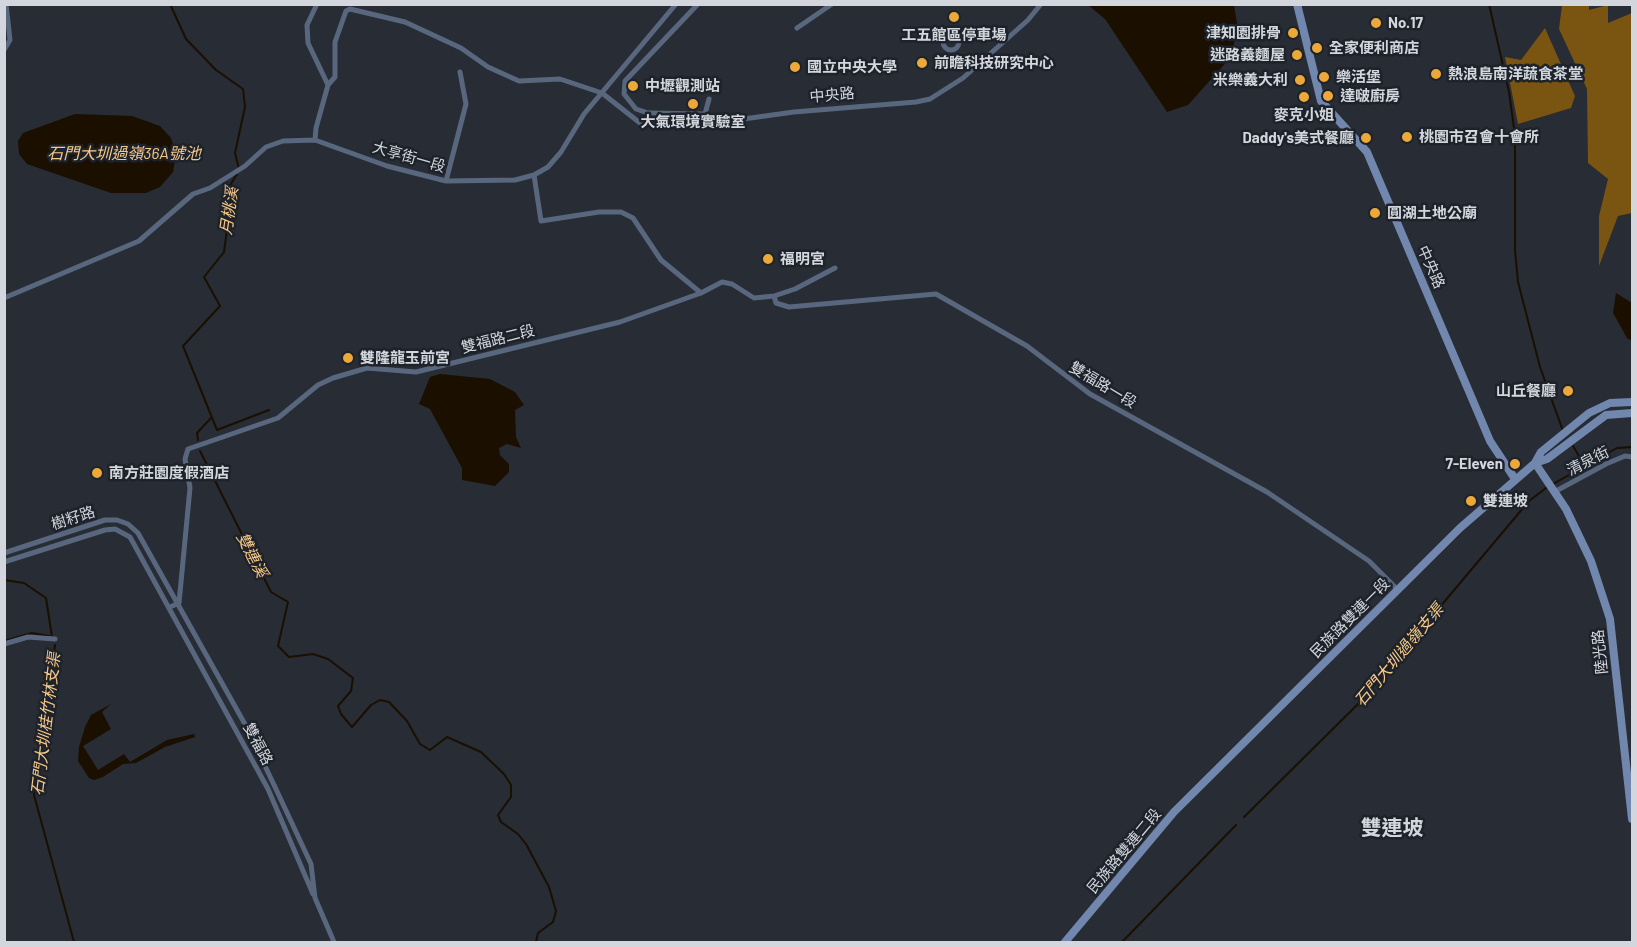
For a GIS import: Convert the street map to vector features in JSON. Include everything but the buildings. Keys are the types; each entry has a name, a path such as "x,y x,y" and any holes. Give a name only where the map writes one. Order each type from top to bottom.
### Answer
{"street":[{"path":"4,50 10,40 6,4"},
{"name":"大享街一段","path":"4,298 139,241 188,198 245,166 272,144 293,139 315,140 387,166 446,181 515,180 534,175 548,167 561,152 584,114 676,4"},
{"path":"698,4 625,81 624,94 632,105 648,113 705,114 709,99"},
{"path":"796,28 831,4"},
{"name":"中央路","path":"328,85 335,78 335,42 346,11 350,9 405,22 461,48 488,67 519,81 560,79 602,93 640,123 707,124 794,112 916,102 930,99 963,78 1028,20 1041,4"},
{"name":"中央路","path":"1297,4 1316,90 1321,101 1367,152 1482,422 1515,479"},
{"path":"313,6 307,25 308,43 328,85 315,140"},
{"path":"446,181 466,104 460,72"},
{"path":"534,175 542,220 599,212 621,212 633,218 662,260 700,293"},
{"name":"雙福路二段","path":"178,603 190,488 185,459 188,449 278,418 318,385 367,368 416,372 620,322 700,293 722,282 732,284 754,298 774,296 835,268"},
{"name":"雙福路一段","path":"774,296 776,303 789,307 936,294 1027,346 1090,394 1267,492 1369,561 1397,589"},
{"path":"1535,463 1541,452 1605,405 1632,402"},
{"path":"1535,463 1547,459 1606,415 1615,412 1632,413"},
{"name":"清泉街","path":"1556,491 1606,464 1632,457"},
{"name":"民族路雙連一段","path":"1206,779 1397,589 1535,463"},
{"name":"陸光路","path":"1535,463 1556,491 1591,561 1610,619 1632,819"},
{"name":"樹籽路","path":"4,553 105,520 117,520 128,524 138,533 178,603 275,787 311,864 315,898"},
{"name":"樹籽路","path":"4,562 115,529 130,537 135,543 170,607"},
{"path":"170,607 178,603"},
{"name":"雙福路","path":"170,607 268,789 334,942"},
{"path":"4,644 27,638 55,639"},
{"name":"民族路雙連二段","path":"1065,942 1174,812 1206,779"}],"shaded area":[{"path":"1562,5 1589,5 1589,10 1608,5 1608,23 1632,13 1632,213 1618,216 1599,266 1599,216 1608,179 1588,163 1587,89 1559,29"},
{"path":"1545,28 1575,96 1571,108 1518,124 1505,57 1521,60"}],"water":[{"path":"1088,5 1234,5 1238,29 1230,58 1188,105 1167,112 1105,19"},
{"name":"石門大圳過嶺36A號池","path":"75,114 132,116 160,126 171,138 176,155 173,172 160,187 146,193 111,193 27,164 19,154 18,141 23,133"},
{"path":"1616,293 1632,303 1632,341 1627,338 1613,313"},
{"path":"440,374 490,379 515,392 524,405 515,410 516,437 521,448 507,444 499,448 500,455 509,464 509,472 495,486 462,480 462,468 430,409 419,404 430,377"},
{"path":"111,704 102,712 111,729 83,746 98,770 124,754 130,762 167,740 194,734 195,737 165,747 136,763 123,764 94,780 89,778 78,761 79,747 91,715"}],"waterway":[{"name":"月桃溪","path":"170,4 186,39 216,70 243,89 245,107 235,153 239,169"},
{"path":"1489,4 1509,92 1515,135 1515,250 1518,282 1540,367 1563,431"},
{"name":"月桃溪","path":"237,174 229,187 229,215 224,252 204,277 220,306 183,346 217,430 269,410"},
{"name":"雙連溪","path":"198,440 197,433 211,418"},
{"path":"1573,446 1585,466"},
{"name":"石門大圳過嶺支渠","path":"1553,484 1617,448 1632,447"},
{"name":"雙連溪","path":"200,451 271,592 288,602 278,646 289,657 313,654 328,659 353,678 351,691 338,706 341,714 352,727 371,705 380,700 389,702 407,721 420,744 430,750 447,737 481,752 504,774 511,785 511,797 498,815 501,822 518,834 526,844 549,887 556,911 553,922 538,933 536,942"},
{"name":"石門大圳過嶺支渠","path":"1244,817 1360,702 1529,501 1546,488"},
{"path":"4,580 24,583 46,598 52,637"},
{"path":"4,641 32,633 49,636"},
{"name":"石門大圳桂竹林支渠","path":"55,645 34,795 74,942"},
{"name":"石門大圳過嶺支渠","path":"1122,942 1236,825"}],"place":[{"name":"工五館區停車場","path":"954,17"},
{"name":"No.17","path":"1376,23"},
{"name":"津知園排骨","path":"1293,33"},
{"name":"全家便利商店","path":"1317,48"},
{"name":"迷路義麵屋","path":"1297,55"},
{"name":"前瞻科技研究中心","path":"922,63"},
{"name":"國立中央大學","path":"795,67"},
{"name":"熱浪島南洋蔬食茶堂","path":"1436,74"},
{"name":"樂活堡","path":"1324,77"},
{"name":"米樂義大利","path":"1300,80"},
{"name":"中壢觀測站","path":"633,86"},
{"name":"達啵廚房","path":"1328,96"},
{"name":"麥克小姐","path":"1304,97"},
{"name":"大氣環境實驗室","path":"693,104"},
{"name":"桃園市召會十會所","path":"1407,137"},
{"name":"Daddy's美式餐廳","path":"1366,138"},
{"name":"圓湖土地公廟","path":"1375,213"},
{"name":"福明宮","path":"768,259"},
{"name":"雙隆龍玉前宮","path":"348,358"},
{"name":"山丘餐廳","path":"1568,391"},
{"name":"7-Eleven","path":"1515,464"},
{"name":"南方莊園度假酒店","path":"97,473"},
{"name":"雙連坡","path":"1471,501"}],"district":[{"name":"雙連坡","path":"1392,828"}]}
